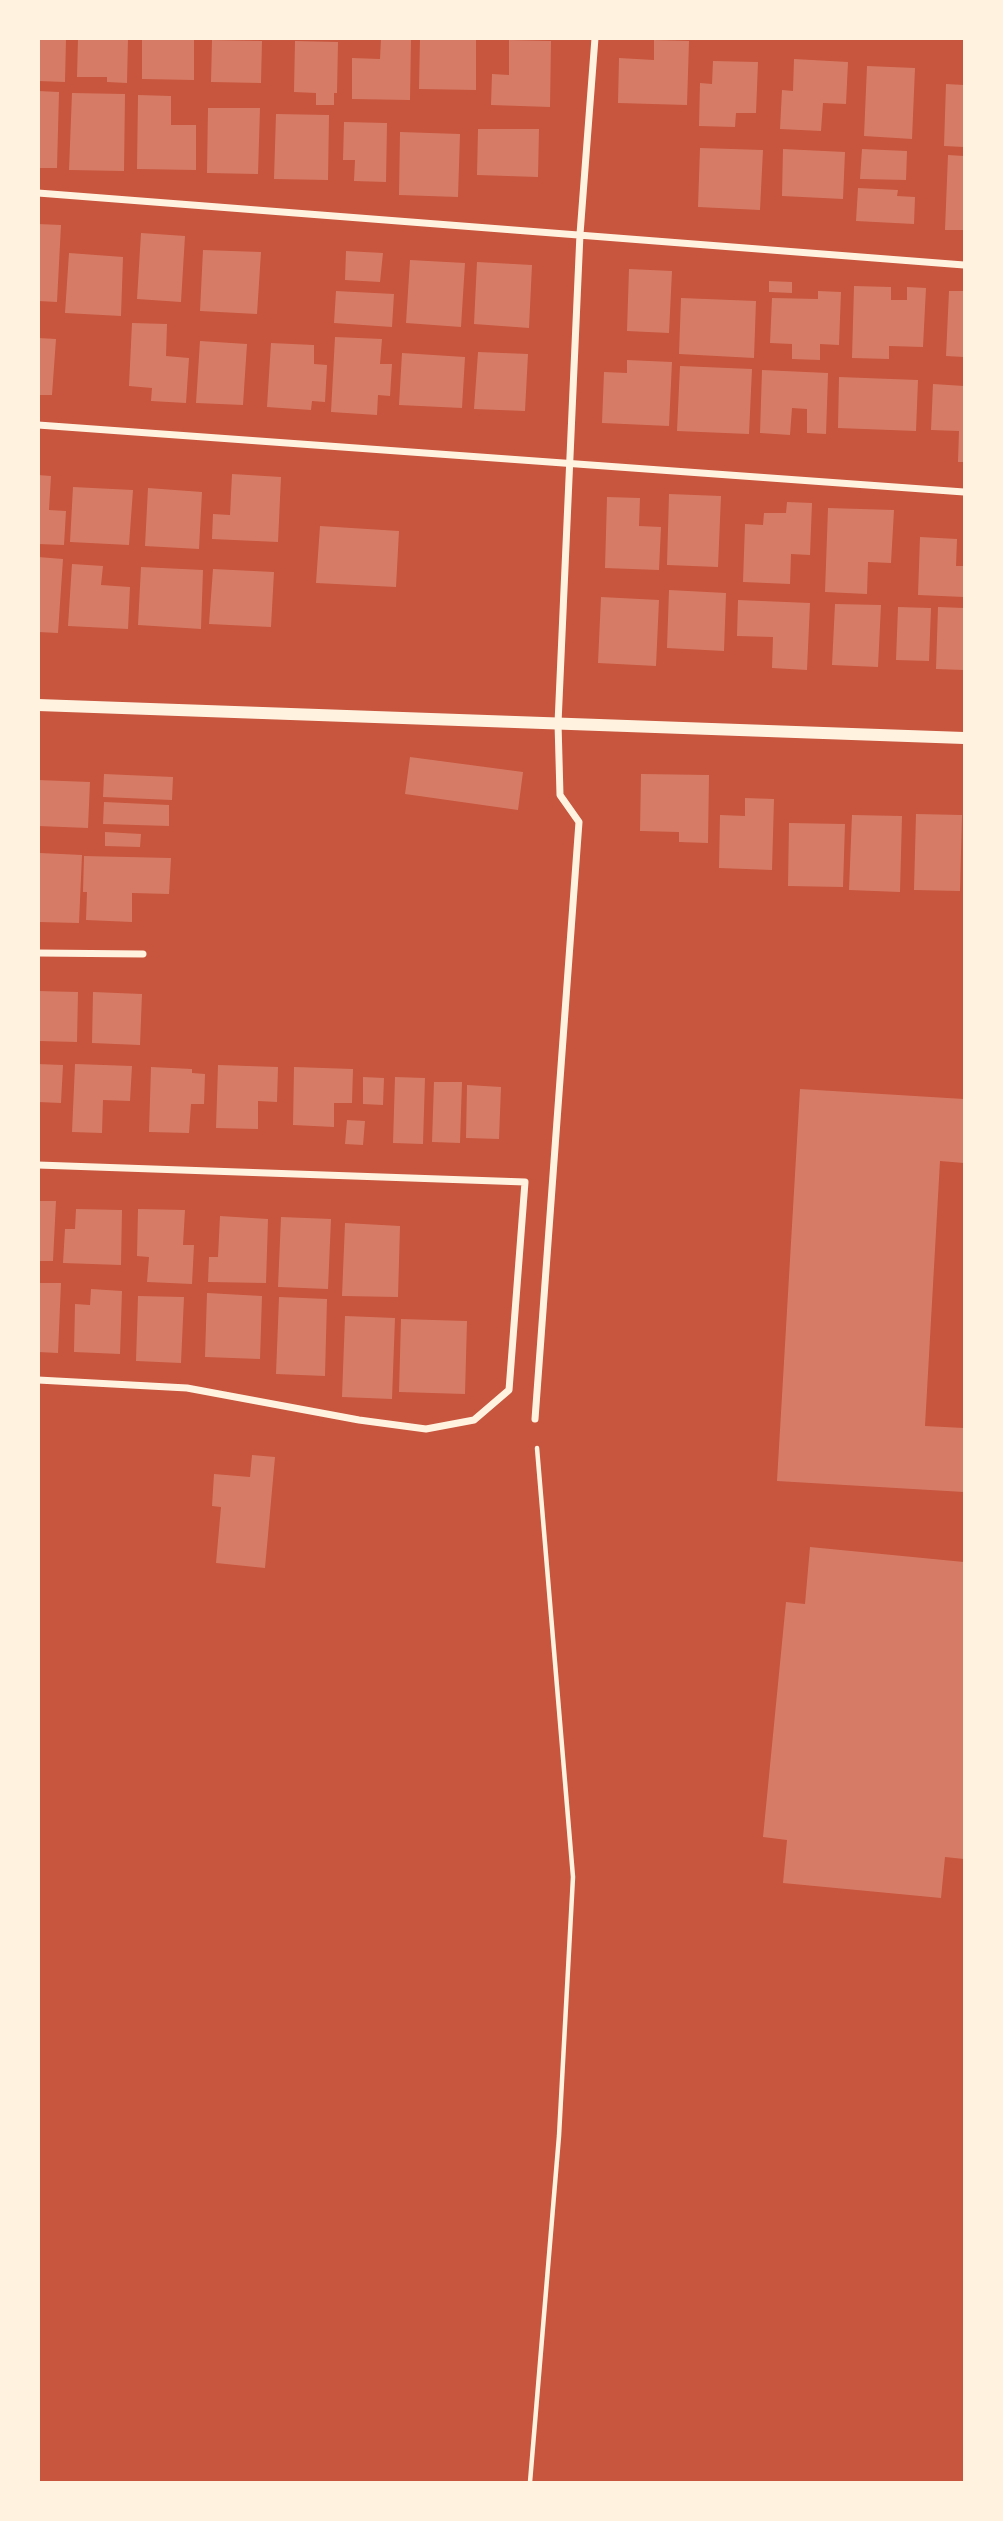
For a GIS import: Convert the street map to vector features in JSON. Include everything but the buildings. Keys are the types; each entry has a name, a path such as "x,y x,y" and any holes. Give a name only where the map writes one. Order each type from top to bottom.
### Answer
{"street":[{"path":"535,1419 579,822 560,794 558,723 580,234 595,38"},
{"path":"38,193 964,265"},
{"path":"38,425 964,492"},
{"path":"38,705 964,738"},
{"path":"38,953 143,954"},
{"path":"38,1165 525,1182 509,1390 474,1420 426,1429 359,1420 187,1388 38,1380"}],"path":[{"path":"530,2483 559,2136 573,1877 535,1419"}]}
